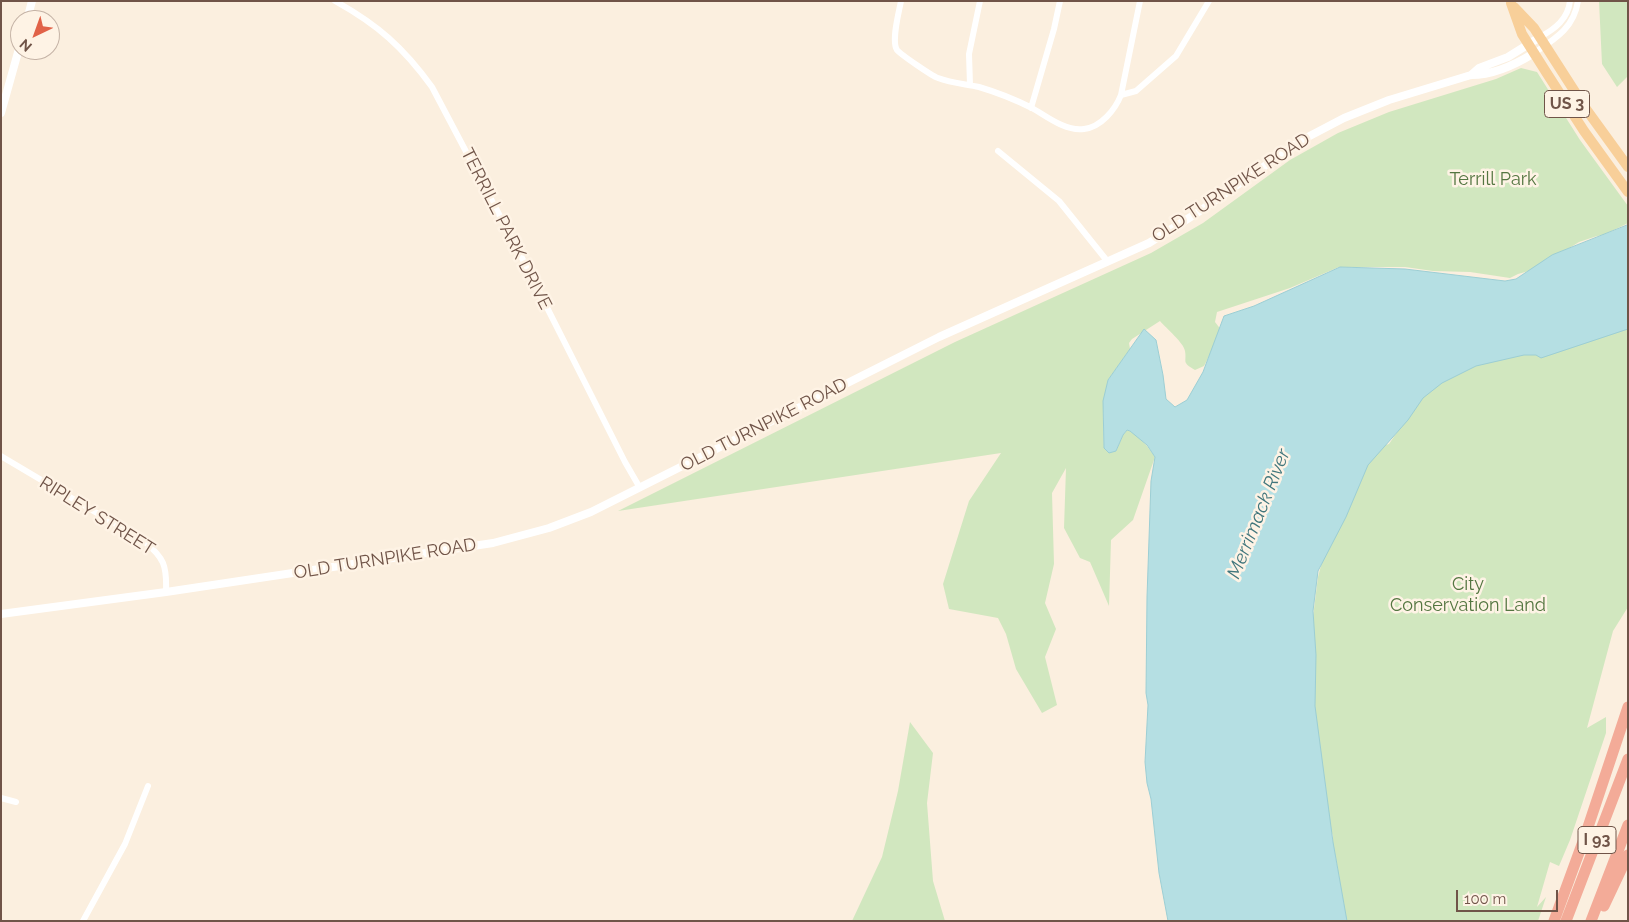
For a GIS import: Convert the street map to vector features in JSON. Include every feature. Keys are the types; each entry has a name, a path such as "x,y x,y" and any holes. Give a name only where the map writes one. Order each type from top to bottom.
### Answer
{"highway":[{"path":"1554,921 1584,839 1628,707"},
{"name":"I 93","path":"1566,921 1628,759"},
{"name":"I 93","path":"1591,921 1628,825"},
{"path":"1596,921 1628,855"}],"main road":[{"name":"US 3","path":"1510,2 1534,28 1586,109 1628,167"},
{"name":"US 3","path":"1510,2 1522,34 1531,49 1600,154 1628,192"}],"street":[{"name":"TERRILL PARK DRIVE","path":"334,1 359,14 385,33 417,66 432,87 640,488"},
{"path":"901,1 895,40 897,50 937,78 982,88 1031,108 1060,125 1083,130 1097,124 1113,112 1121,95 1140,1"},
{"path":"970,85 969,54 980,1"},
{"path":"1031,108 1054,29 1060,1"},
{"path":"1121,95 1136,92 1176,56 1209,1"},
{"path":"1543,42 1567,13 1570,1"},
{"path":"1543,42 1562,33 1572,21 1578,1"},
{"name":"OLD TURNPIKE ROAD","path":"1,614 166,592 493,543 567,522 640,488 939,337 1150,242 1197,214 1275,158 1316,132 1344,118 1389,100 1471,75 1479,68 1531,49 1543,42"},
{"path":"1,113 16,60"},
{"path":"998,151 1059,201 1108,262"},
{"name":"RIPLEY STREET","path":"1,456 150,546 165,565 167,572 166,592"},
{"path":"83,921 124,844 148,786"},
{"path":"1,798 16,802"}],"green space":[{"path":"1599,1 1628,1 1627,77 1617,87 1602,64"},
{"name":"Terrill Park","path":"1521,68 1537,72 1580,140 1628,206 1628,223 1604,235 1579,242 1555,257 1548,258 1536,269 1510,278 1470,272 1433,271 1405,267 1339,267 1290,288 1217,312 1215,322 1222,331 1204,366 1195,370 1186,363 1182,344 1160,321 1132,339 1129,343 1130,349 1108,380 1103,415 1104,448 1116,451 1127,430 1139,437 1155,457 1133,520 1111,540 1109,606 1090,562 1080,558 1064,528 1066,468 1052,493 1054,564 1045,603 1056,629 1045,657 1057,705 1042,713 1016,669 1006,634 998,618 949,609 943,584 969,501 1001,453 618,511 955,342 1151,253 1203,223 1290,160 1338,133 1389,112 1496,79"},
{"name":"City Conservation Land","path":"1628,328 1628,607 1613,631 1587,728 1606,717 1606,733 1570,840 1559,866 1550,862 1537,907 1546,897 1538,921 1343,921 1333,836 1328,823 1315,747 1312,625 1318,577 1325,550 1342,503 1379,447 1389,444 1418,401 1454,368 1507,355 1533,355 1554,352"},
{"path":"910,722 933,753 927,803 933,881 945,921 852,921 882,857 898,791"}],"water":[{"name":"Merrimack River","path":"1628,225 1628,329 1541,358 1536,355 1524,355 1476,366 1442,383 1423,398 1408,420 1368,465 1346,517 1318,571 1313,611 1316,655 1315,706 1333,842 1347,921 1168,921 1159,873 1145,762 1148,705 1146,693 1147,597 1151,481 1155,457 1147,445 1127,430 1116,451 1109,453 1104,448 1103,401 1108,380 1144,329 1156,340 1166,399 1175,407 1187,400 1203,372 1224,316 1254,306 1340,267 1405,269 1505,281 1516,279 1552,255"}]}
